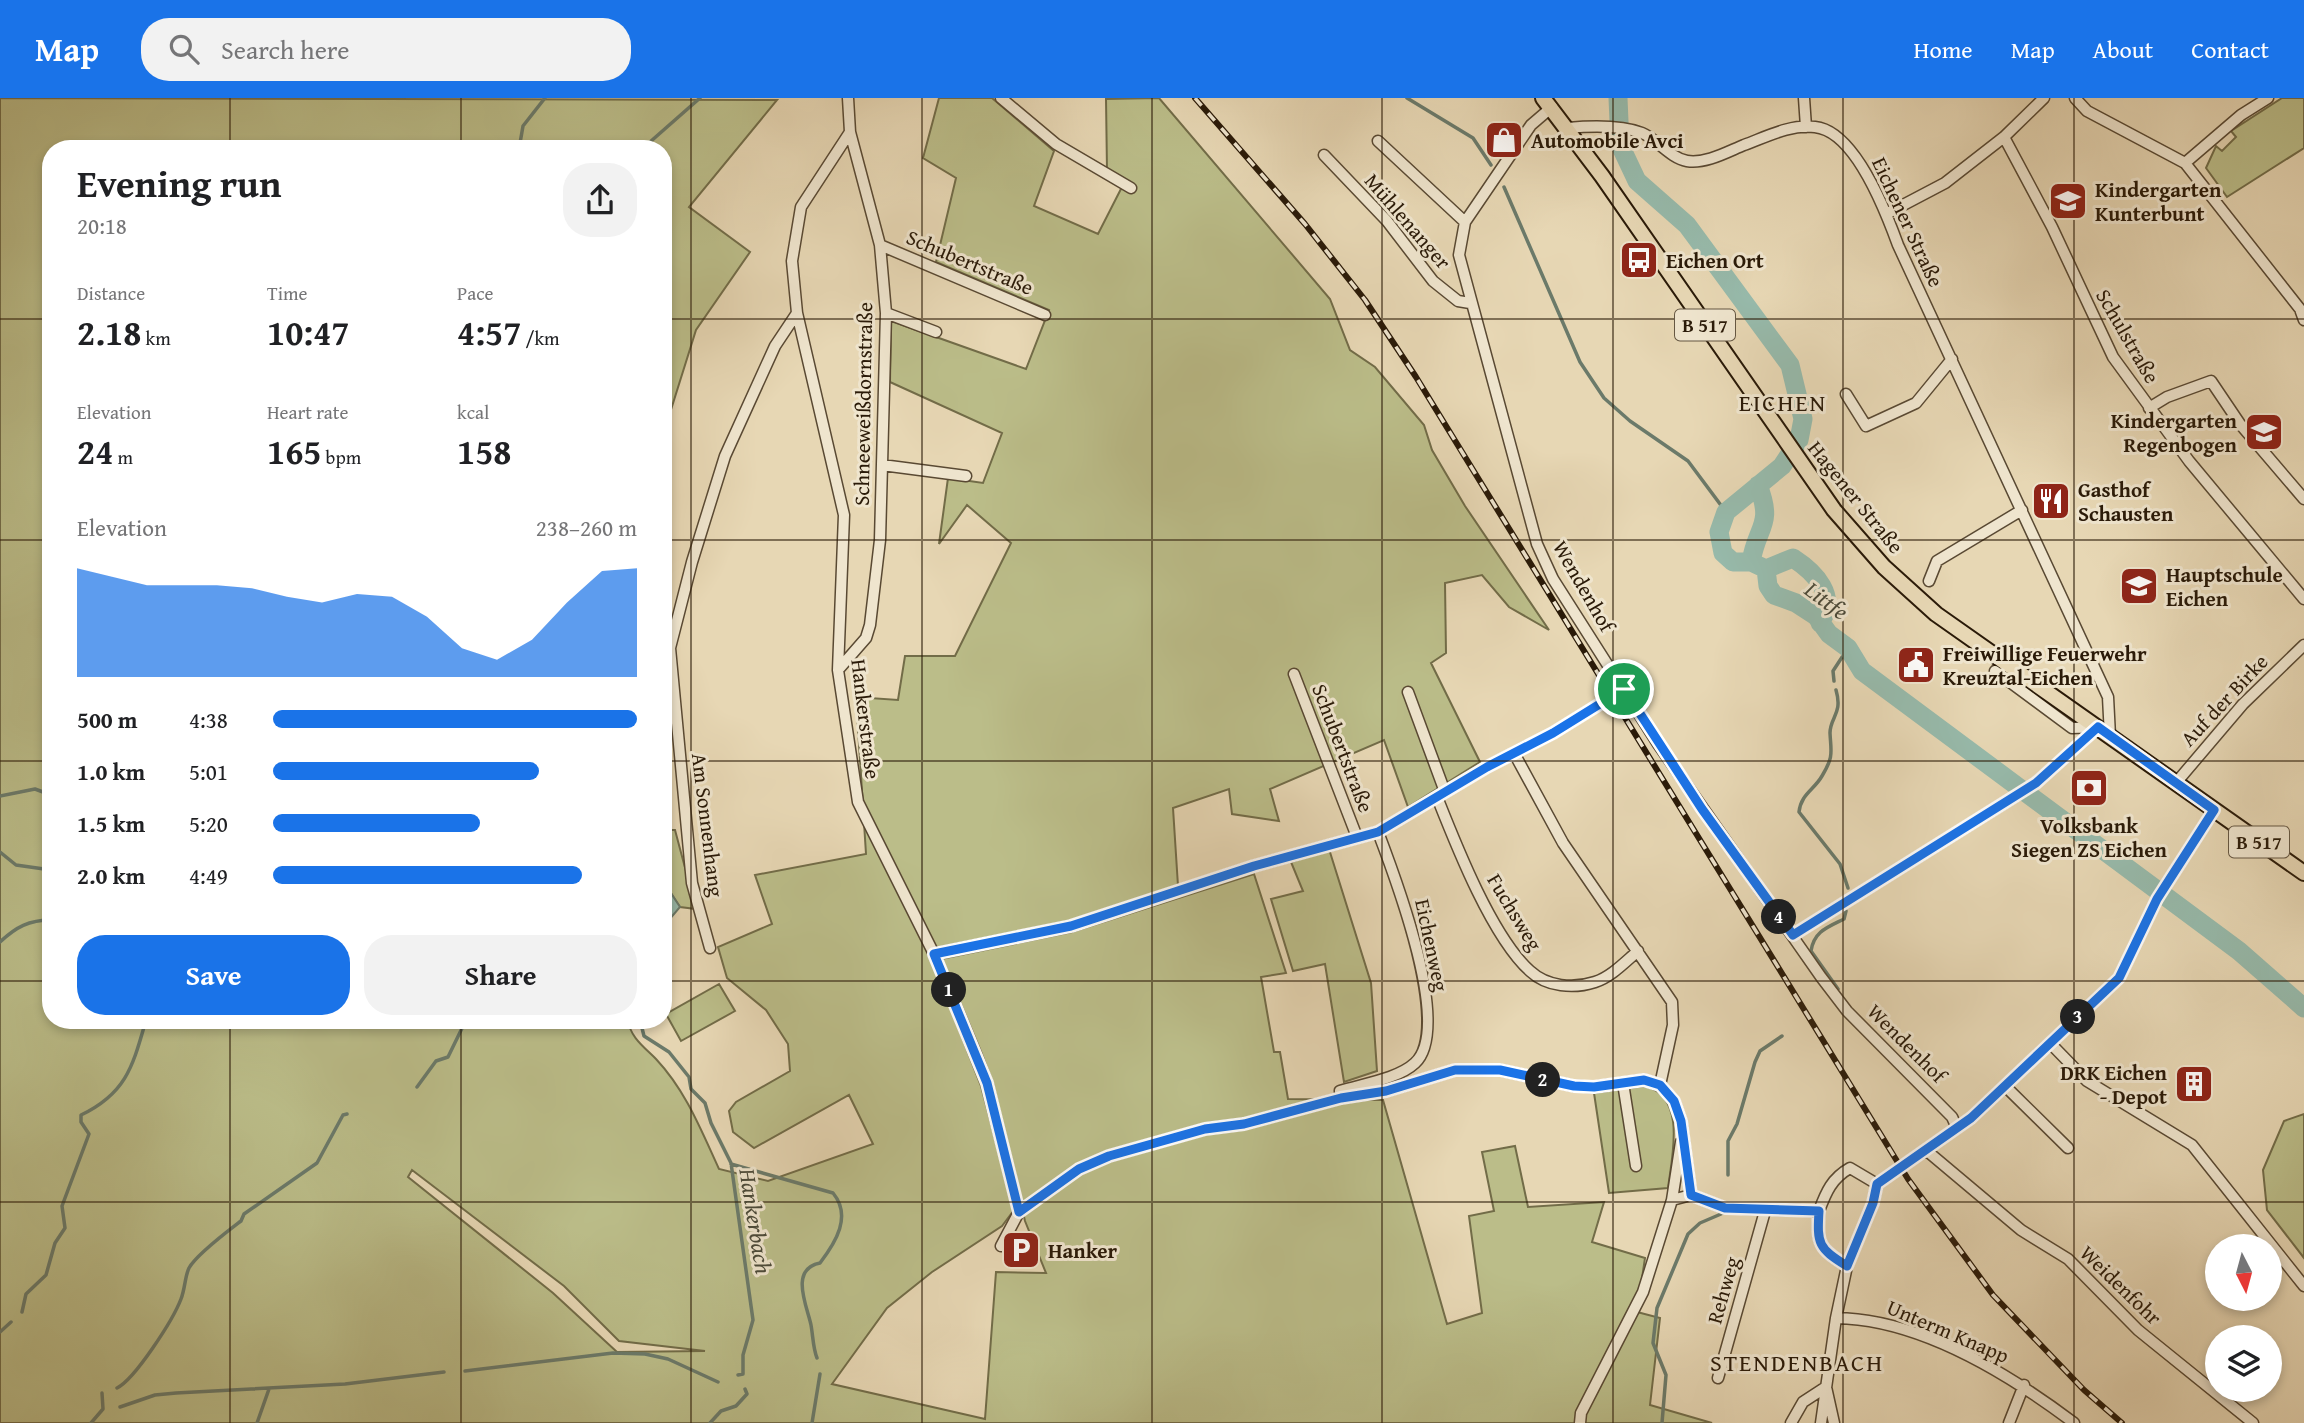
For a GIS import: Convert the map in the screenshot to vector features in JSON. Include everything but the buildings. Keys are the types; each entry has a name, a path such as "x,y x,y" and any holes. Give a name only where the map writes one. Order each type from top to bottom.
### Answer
{"main road":[{"name":"Hagener Straße","path":"1547,102 1568,128 1834,510 1884,567 1936,614 2302,869"}],"street":[{"path":"848,98 850,132"},
{"path":"1001,98 1056,144 1131,188"},
{"path":"1804,98 1805,127"},
{"path":"1886,214 1945,183 2004,137 2044,98"},
{"path":"2075,98 2087,111 2185,163 2302,307 2304,320"},
{"path":"2185,163 2241,115 2268,98"},
{"name":"Wendenhof","path":"1547,102 1465,222 1459,255 1470,303 1506,420 1537,544 1553,579 1702,809 1847,1011 1929,1091 1952,1117 1957,1128"},
{"name":"Eichener Straße","path":"1568,128 1589,126 1643,133 1687,161 1710,158 1786,129 1822,128 1840,138 1856,157 1886,214 2108,697 2104,732"},
{"name":"Schneeweißdornstraße","path":"838,670 866,638 870,625 880,540 886,313 880,245 850,132"},
{"name":"Hankerstraße","path":"850,132 801,207 792,261 797,313 844,515 838,670 858,802 934,954 987,1083 1019,1212"},
{"name":"Schulstraße","path":"2004,137 2052,227 2113,357 2149,408 2304,599"},
{"path":"1378,141 1465,222"},
{"name":"Mühlenanger","path":"1324,155 1387,222 1433,281 1458,301 1470,303"},
{"name":"Schubertstraße","path":"880,245 1045,315"},
{"name":"Am Sonnenhang","path":"672,640 692,562 725,456 775,346 797,313"},
{"path":"886,313 936,332"},
{"path":"1846,394 1866,426 1916,404 1952,359"},
{"path":"2149,408 2167,397 2211,381 2240,424 2304,499"},
{"path":"882,466 966,475"},
{"path":"1929,581 1937,561 2022,510"},
{"name":"Auf der Birke","path":"2175,783 2244,704 2304,645"},
{"name":"Am Sonnenhang","path":"672,669 692,883 710,947"},
{"name":"Hagener Straße","path":"1995,671 2072,728 2104,732"},
{"name":"Schubertstraße","path":"1294,674 1357,837"},
{"path":"934,954 1071,926 1254,866 1378,832 1553,733 1624,689"},
{"name":"Fuchsweg","path":"1408,692 1441,795 1487,910 1531,972 1562,986 1584,985 1598,981 1638,951"},
{"path":"1793,935 2036,783 2104,732"},
{"path":"1514,753 1563,843 1669,996 1674,1009 1660,1085"},
{"path":"1821,1423 1836,1318 1847,1266 1873,1203 1877,1184 1927,1151 2006,1087 2119,978 2157,899 2214,810"},
{"name":"Eichenweg","path":"1341,1098 1340,1091 1406,1070 1416,1062 1426,1046 1421,967 1401,894 1378,832"},
{"path":"2050,1044 2087,1080 2192,1145 2304,1286"},
{"path":"1001,1246 1019,1212 1079,1169 1109,1156 1205,1129 1244,1124 1341,1098 1386,1091 1455,1070 1500,1070 1574,1086 1644,1080 1660,1085 1674,1101 1683,1131 1691,1195"},
{"path":"1623,1083 1636,1166"},
{"path":"2006,1087 2068,1148"},
{"path":"1580,1423 1581,1413 1643,1292 1672,1200 1683,1131"},
{"name":"Weidenfohr","path":"1927,1151 2021,1230 2068,1259 2138,1330 2253,1423"},
{"path":"1847,1266 1821,1246 1818,1239 1819,1211 1827,1188 1840,1173 1850,1168 1877,1184"},
{"path":"1672,1200 1691,1195 1725,1208 1819,1211"},
{"name":"Rehweg","path":"1718,1378 1765,1211"},
{"name":"Unterm Knapp","path":"1836,1318 1883,1322 1980,1361 2024,1385 2074,1423"},
{"path":"2010,1423 2024,1385"},
{"path":"1791,1423 1803,1402 1826,1387"},
{"path":"1826,1387 1834,1423"}],"green space":[{"path":"0,98 777,100 689,207 750,252 696,330 672,406 672,140 42,140 42,1029 631,1029 676,1084 719,1169 768,1181 873,1144 849,1095 754,1148 733,1132 729,1111 736,1102 790,1071 788,1044 766,1010 727,978 718,947 772,924 755,875 866,854 856,697 898,700 905,656 955,656 1011,543 967,505 939,544 948,478 983,483 1002,433 890,382 891,321 1026,369 1049,310 936,262 956,178 923,158 939,98 992,98 1054,151 1034,206 1098,234 1125,181 1107,170 1106,99 1159,98 1330,299 1350,350 1375,367 1424,425 1432,450 1465,506 1549,630 1509,607 1482,575 1445,583 1446,653 1431,663 1480,762 1408,807 1384,740 1270,789 1279,821 1232,814 1229,789 1173,808 1178,886 1070,921 955,944 930,956 981,1086 1014,1210 1002,1226 932,1272 887,1308 832,1384 985,1419 996,1272 1046,1273 1025,1221 993,1083 941,959 1072,932 1254,874 1286,973 1261,977 1274,1052 1280,1052 1288,1099 1383,1100 1447,1324 1482,1313 1469,1216 1494,1211 1482,1152 1515,1146 1528,1207 1604,1202 1592,1242 1645,1258 1637,1312 1660,1318 1650,1405 1712,1423 0,1423","holes":["412,1170 564,1286 619,1341 705,1351 617,1352 553,1293 408,1177"]},
{"path":"2282,98 2304,98 2304,148 2227,197 2206,168 2216,146 2222,151 2236,137 2231,131"},
{"path":"672,830 675,830 696,909 680,907 672,895"},
{"path":"1329,849 1371,983 1377,1071 1344,1082 1325,964 1293,971 1271,899 1303,891 1291,862"},
{"path":"719,984 735,1011 681,1041 672,1025 672,1011"},
{"path":"1645,1086 1658,1092 1667,1102 1672,1115 1674,1145 1668,1188 1609,1193 1594,1093"},
{"path":"2304,1114 2304,1258 2267,1210 2263,1170 2284,1121"}],"shaded area":[{"path":"672,895 680,907 672,916"}],"waterway":[{"path":"521,140 523,126 545,98"},
{"name":"Hankerbach","path":"652,140 700,98"},
{"path":"1407,98 1473,138 1491,165"},
{"name":"Littfe","path":"1618,98 1620,145 1637,181 1687,225 1790,365 1803,419 1799,440 1782,466 1726,512 1719,532 1723,553 1733,562 1751,562 1766,569 1768,586 1774,595 1796,603 1816,616 1829,634 1848,648 1862,671 2239,951 2304,1008"},
{"path":"1504,187 1580,362 1604,398 1630,421 1688,461 1726,512"},
{"path":"1751,562 1764,518 1763,499 1758,485"},
{"path":"1766,569 1793,558 1809,571 1822,586 1827,604 1820,623"},
{"path":"1834,681 1833,671 1848,648"},
{"path":"1836,690 1838,705 1830,733 1830,759 1819,781 1802,801 1799,812 1840,864 1848,888"},
{"path":"0,796 35,789 42,792"},
{"path":"0,852 16,865 42,869"},
{"path":"1838,989 1811,951 1819,934 1844,919 1846,911"},
{"path":"0,942 23,925 42,921"},
{"path":"22,1312 26,1294 46,1275 55,1243 65,1228 62,1206 89,1134 81,1122 81,1115 109,1097 126,1076 143,1029"},
{"path":"417,1087 436,1061 448,1057 462,1029"},
{"name":"Hankerbach","path":"642,1029 644,1036 669,1052 689,1077 691,1089 705,1103 711,1123 731,1163 753,1320 743,1355 743,1374 738,1375"},
{"path":"1728,1175 1728,1141 1737,1124 1755,1062 1760,1051 1782,1036"},
{"path":"117,1388 133,1373 162,1334 181,1299 193,1262 241,1221 244,1214 317,1163 343,1115 347,1114"},
{"path":"731,1164 833,1193 839,1202 841,1220 836,1238 820,1263 811,1267 802,1280 817,1358"},
{"path":"1662,1423 1666,1375 1653,1343 1657,1308 1688,1234 1700,1223 1721,1214"},
{"path":"0,1332 11,1322"},
{"path":"465,1371 613,1353 645,1354 668,1359 718,1382"},
{"path":"120,1407 155,1395 345,1384 444,1372"},
{"path":"812,1423 820,1374"},
{"path":"257,1423 269,1389"},
{"name":"Hankerbach","path":"710,1423 721,1411 736,1406 747,1394 745,1389"},
{"path":"91,1423 103,1409 102,1393"}],"railway":[{"path":"1195,98 1305,224 1365,300 1416,377 1908,1179 1993,1295 2084,1390 2122,1423"}],"place":[{"name":"Automobile Avci","path":"1504,140"},
{"name":"Kindergarten Kunterbunt","path":"2068,201"},
{"name":"Eichen Ort","path":"1639,260"},
{"name":"Kindergarten Regenbogen","path":"2264,432"},
{"name":"Gasthof Schausten","path":"2051,501"},
{"name":"Hauptschule Eichen","path":"2139,586"},
{"name":"Freiwillige Feuerwehr Kreuztal-Eichen","path":"1916,665"},
{"name":"Volksbank Siegen ZS Eichen","path":"2089,788"},
{"name":"DRK Eichen - Depot","path":"2194,1084"},
{"name":"Hanker","path":"1021,1250"}],"district":[{"name":"EICHEN","path":"1783,402"},
{"name":"STENDENBACH","path":"1797,1362"}],"route":[{"path":"1624,689 1702,809 1793,935 2036,783 2098,727 2214,810 2157,899 2119,978 1971,1118 1917,1159 1877,1184 1873,1203 1847,1266 1821,1246 1818,1239 1819,1211 1725,1208 1691,1195 1681,1121 1674,1101 1660,1085 1644,1080 1594,1087 1574,1086 1500,1070 1455,1070 1386,1091 1341,1098 1244,1124 1205,1129 1109,1156 1079,1169 1019,1212 987,1083 934,954 1071,926 1254,866 1378,832 1487,767 1553,733 1624,689"}]}
